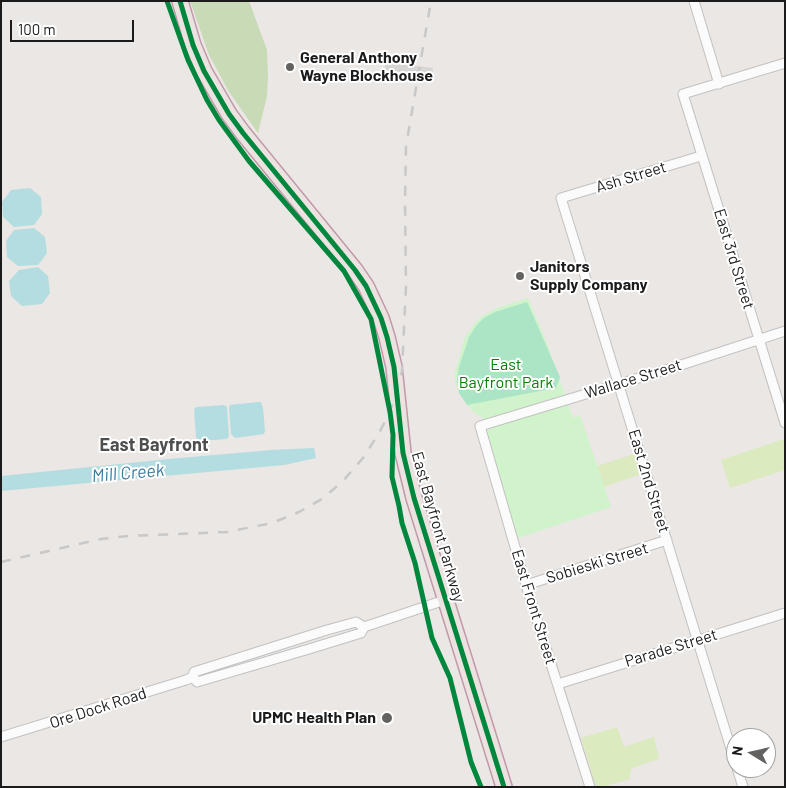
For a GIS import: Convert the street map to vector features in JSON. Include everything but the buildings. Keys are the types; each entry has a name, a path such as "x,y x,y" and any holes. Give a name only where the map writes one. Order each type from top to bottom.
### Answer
{"highway":[{"name":"East Bayfront Parkway","path":"180,1 193,45 204,71 229,114 248,140 355,270 374,302 385,330 392,359 403,453 408,475 504,787"}],"street":[{"path":"694,1 720,84 785,63"},
{"name":"East 3rd Street","path":"720,84 683,94 785,423"},
{"name":"Ash Street","path":"560,198 702,156"},
{"name":"East 2nd Street","path":"560,198 726,731"},
{"name":"Wallace Street","path":"480,426 785,331"},
{"name":"East Front Street","path":"480,426 526,584 590,787"},
{"name":"Sobieski Street","path":"526,584 667,540"},
{"name":"Ore Dock Road","path":"1,737 193,677 197,682 361,633 364,627 445,600"},
{"name":"Parade Street","path":"558,684 785,613"}],"green space":[{"path":"190,1 249,1 267,50 267,96 258,133 229,92 209,55"},
{"name":"East Bayfront Park","path":"528,298 546,341 573,418 580,415 611,507 518,538 487,437 488,430 483,418 472,411 459,393 455,382 455,372 465,337 475,323 481,317 497,308"},
{"path":"527,302 560,377 556,388 467,405 459,393 457,380 459,367 469,337 484,318 495,312"},
{"path":"784,439 785,470 730,488 721,460"},
{"path":"634,454 641,474 604,487 597,466"},
{"path":"617,727 624,747 654,737 659,759 632,768 630,779 596,787 581,738"}],"water":[{"path":"30,188 41,197 42,214 34,225 14,227 3,217 2,202 11,190"},
{"path":"34,228 45,237 47,253 38,265 18,266 7,257 6,241 14,230"},
{"path":"38,267 48,276 50,293 42,304 22,306 11,296 9,281 19,270"},
{"path":"261,402 264,434 235,438 231,434 230,405"},
{"path":"224,405 227,407 229,436 227,439 198,440 196,437 194,409 197,407"},
{"name":"Mill Creek","path":"314,448 316,458 284,465 1,491 1,476 169,459"}],"pier":[{"path":"386,62 433,68 432,76 384,70"}],"railway":[{"path":"1,562 101,539 227,532 272,523 299,512 322,499 343,481 363,458 390,412 402,371 406,286 406,146 431,1"}],"cycle path":[{"path":"167,1 188,60 219,120 249,161 344,271 371,319 390,412 393,435 392,477 402,523 415,563 432,638 450,678 471,762 481,787"},
{"path":"180,1 193,45 204,71 229,114 355,270 366,286 381,318 394,367 403,453 414,498 504,787"}],"place":[{"name":"General Anthony Wayne Blockhouse","path":"290,67"},
{"name":"Janitors Supply Company","path":"520,276"},
{"name":"UPMC Health Plan","path":"387,718"}],"district":[{"name":"East Bayfront","path":"154,445"}]}
